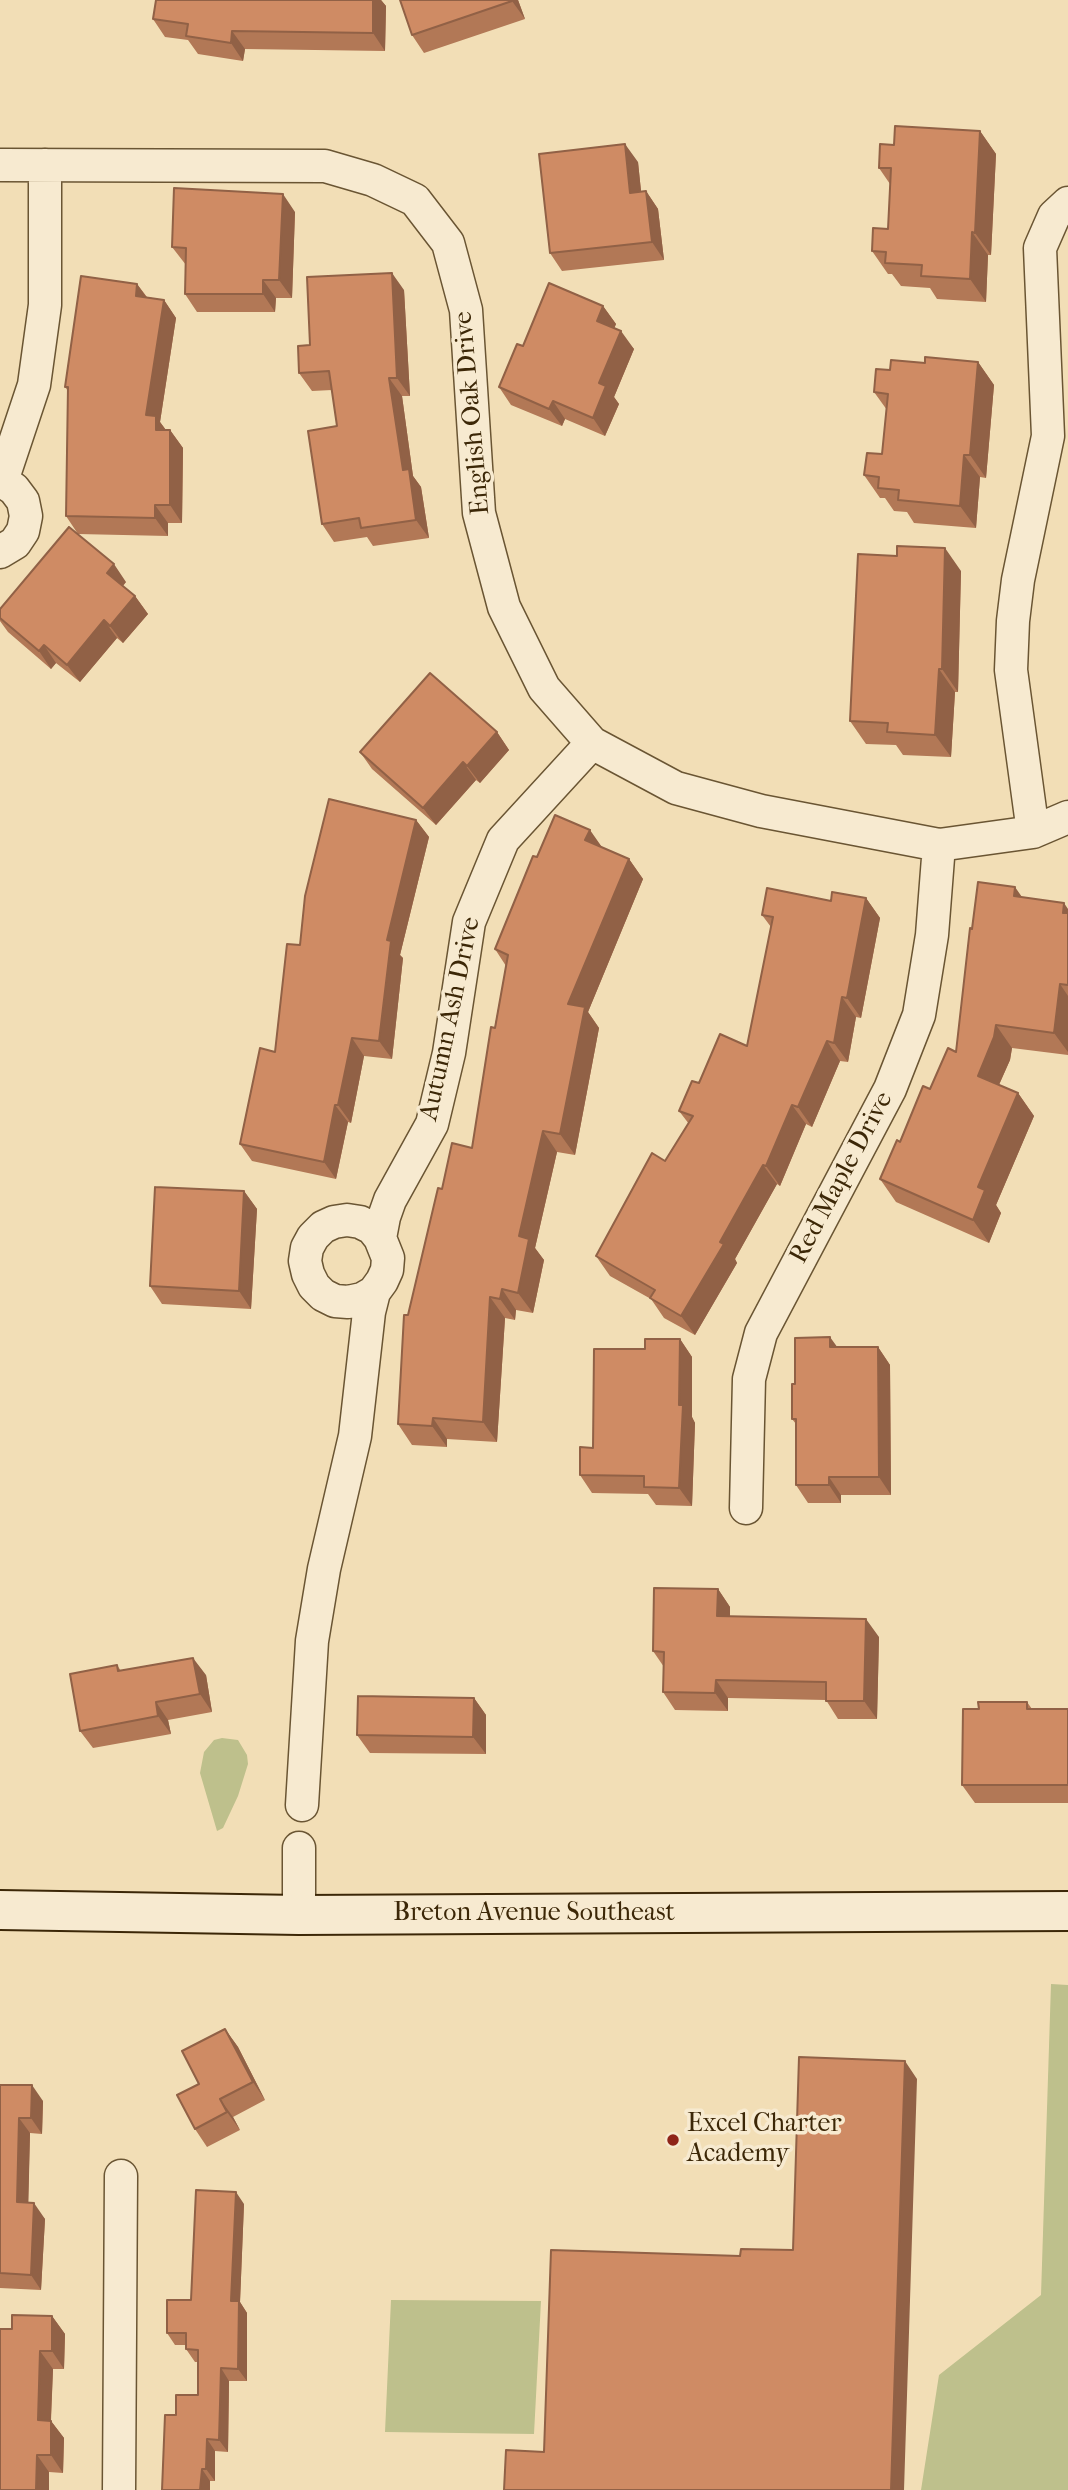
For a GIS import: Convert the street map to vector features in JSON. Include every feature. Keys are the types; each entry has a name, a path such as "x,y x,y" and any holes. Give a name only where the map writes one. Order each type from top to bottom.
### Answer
{"main road":[{"name":"Breton Avenue Southeast","path":"0,1910 299,1915 1068,1911"}],"street":[{"path":"0,552 15,544 23,531 26,516 23,501 14,489 1,480 34,385 45,305 45,164"},
{"name":"English Oak Drive","path":"0,165 325,166 373,180 415,200 448,243 466,310 479,513 504,607 544,688 592,743 676,788 761,811 939,845 1033,832 1068,817"},
{"path":"1033,832 1011,670 1013,621 1018,580 1048,436 1040,247 1054,216 1068,203"},
{"name":"Autumn Ash Drive","path":"302,1805 312,1641 324,1569 355,1436 366,1332 361,1297 382,1281 387,1270 388,1258 380,1238 390,1200 432,1124 449,1054 469,922 503,840 592,743"},
{"name":"Red Maple Drive","path":"746,1508 749,1378 761,1332 890,1088 919,1015 932,936 939,845"},
{"path":"361,1297 335,1301 323,1295 307,1274 307,1248 323,1227 347,1220 390,1200"},
{"path":"347,1220 372,1228 380,1238"},
{"path":"299,1848 299,1915"},
{"path":"119,2490 121,2176"}],"green space":[{"path":"214,1740 238,1740 247,1755 248,1764 238,1796 223,1828 217,1831 200,1773 204,1752"},
{"path":"1051,1984 1068,1985 1068,2490 921,2490 939,2375 1041,2295"},
{"path":"391,2300 541,2301 534,2434 385,2432"}],"building":[{"path":"156,0 373,0 373,33 232,31 231,43 186,36 188,24 153,19"},
{"path":"400,0 512,0 512,1 412,35"},
{"path":"895,126 980,131 970,279 921,276 922,265 885,263 886,252 872,251 873,228 888,229 891,168 879,168 880,144 894,145"},
{"path":"625,144 630,193 646,191 652,242 550,253 539,154"},
{"path":"174,188 283,194 279,280 263,280 263,294 185,294 186,248 172,247"},
{"path":"392,273 397,378 389,378 403,470 409,469 416,520 361,528 359,518 322,524 308,431 337,426 329,371 299,373 298,346 310,345 307,277"},
{"path":"81,276 137,284 136,296 164,300 146,415 156,416 156,430 170,430 170,505 155,505 155,518 66,516 68,387 65,387"},
{"path":"549,283 603,306 597,321 621,331 599,383 606,386 593,418 553,401 549,409 499,387 517,344 523,346"},
{"path":"925,357 978,362 970,455 964,455 960,506 898,500 899,490 878,488 879,477 864,475 867,453 882,454 888,394 874,392 876,369 890,370 891,360 925,363"},
{"path":"69,527 114,564 107,573 135,596 110,626 104,620 67,665 44,645 39,651 0,618 0,609"},
{"path":"897,546 945,548 942,669 939,669 935,735 887,732 888,723 850,721 858,554 897,556"},
{"path":"430,673 497,732 467,766 463,762 423,808 360,752"},
{"path":"329,799 416,820 387,940 391,941 379,1041 352,1038 324,1162 240,1144 260,1048 275,1052 287,944 300,945 305,896"},
{"path":"555,815 590,830 585,840 629,859 568,1004 585,1007 560,1134 543,1131 519,1236 529,1239 518,1293 502,1289 500,1299 490,1297 483,1422 433,1418 432,1426 398,1424 404,1315 408,1315 438,1188 442,1189 452,1143 472,1148 491,1027 495,1028 508,955 495,949 533,856 537,857"},
{"path":"978,882 1015,887 1014,896 1064,903 1063,913 1068,913 1068,985 1060,984 1054,1033 996,1025 994,1037 978,1076 1018,1093 978,1187 985,1190 973,1220 880,1179 897,1140 900,1142 923,1086 930,1089 948,1048 956,1052"},
{"path":"767,888 831,901 832,892 866,898 847,998 842,997 834,1043 827,1041 798,1107 792,1105 766,1166 763,1165 720,1242 724,1244 681,1316 650,1298 655,1290 596,1256 652,1153 665,1161 693,1116 679,1111 692,1081 699,1083 720,1034 747,1046 773,917 762,915"},
{"path":"155,1187 244,1191 239,1291 150,1286"},
{"path":"830,1337 830,1347 878,1347 879,1477 829,1477 829,1485 796,1485 796,1419 792,1419 795,1338"},
{"path":"645,1339 680,1339 679,1405 683,1405 679,1488 644,1487 644,1476 580,1475 580,1447 593,1448 594,1349 645,1349"},
{"path":"654,1588 718,1589 717,1616 866,1619 864,1701 826,1701 826,1682 716,1680 715,1693 663,1692 664,1652 653,1651"},
{"path":"193,1658 200,1694 156,1702 158,1716 80,1731 70,1674 117,1665 118,1671"},
{"path":"358,1696 474,1698 473,1737 357,1735"},
{"path":"978,1702 1027,1702 1027,1709 1068,1709 1068,1785 962,1785 963,1709 979,1709"},
{"path":"225,2029 253,2082 220,2099 227,2112 195,2129 177,2095 199,2084 182,2051"},
{"path":"799,2057 905,2061 891,2490 504,2490 506,2450 544,2452 551,2250 740,2256 741,2249 793,2250"},
{"path":"0,2085 32,2085 31,2118 19,2118 17,2202 34,2203 31,2275 0,2273"},
{"path":"196,2190 236,2192 231,2301 239,2301 238,2369 221,2368 219,2440 207,2439 206,2469 202,2469 200,2490 162,2490 165,2415 176,2415 176,2395 198,2395 198,2350 186,2349 186,2333 167,2333 167,2300 191,2300"},
{"path":"12,2315 52,2316 52,2351 40,2351 38,2420 51,2421 51,2455 37,2455 36,2490 0,2490 0,2329 12,2329"}],"place":[{"name":"Excel Charter Academy","path":"673,2140"}]}
